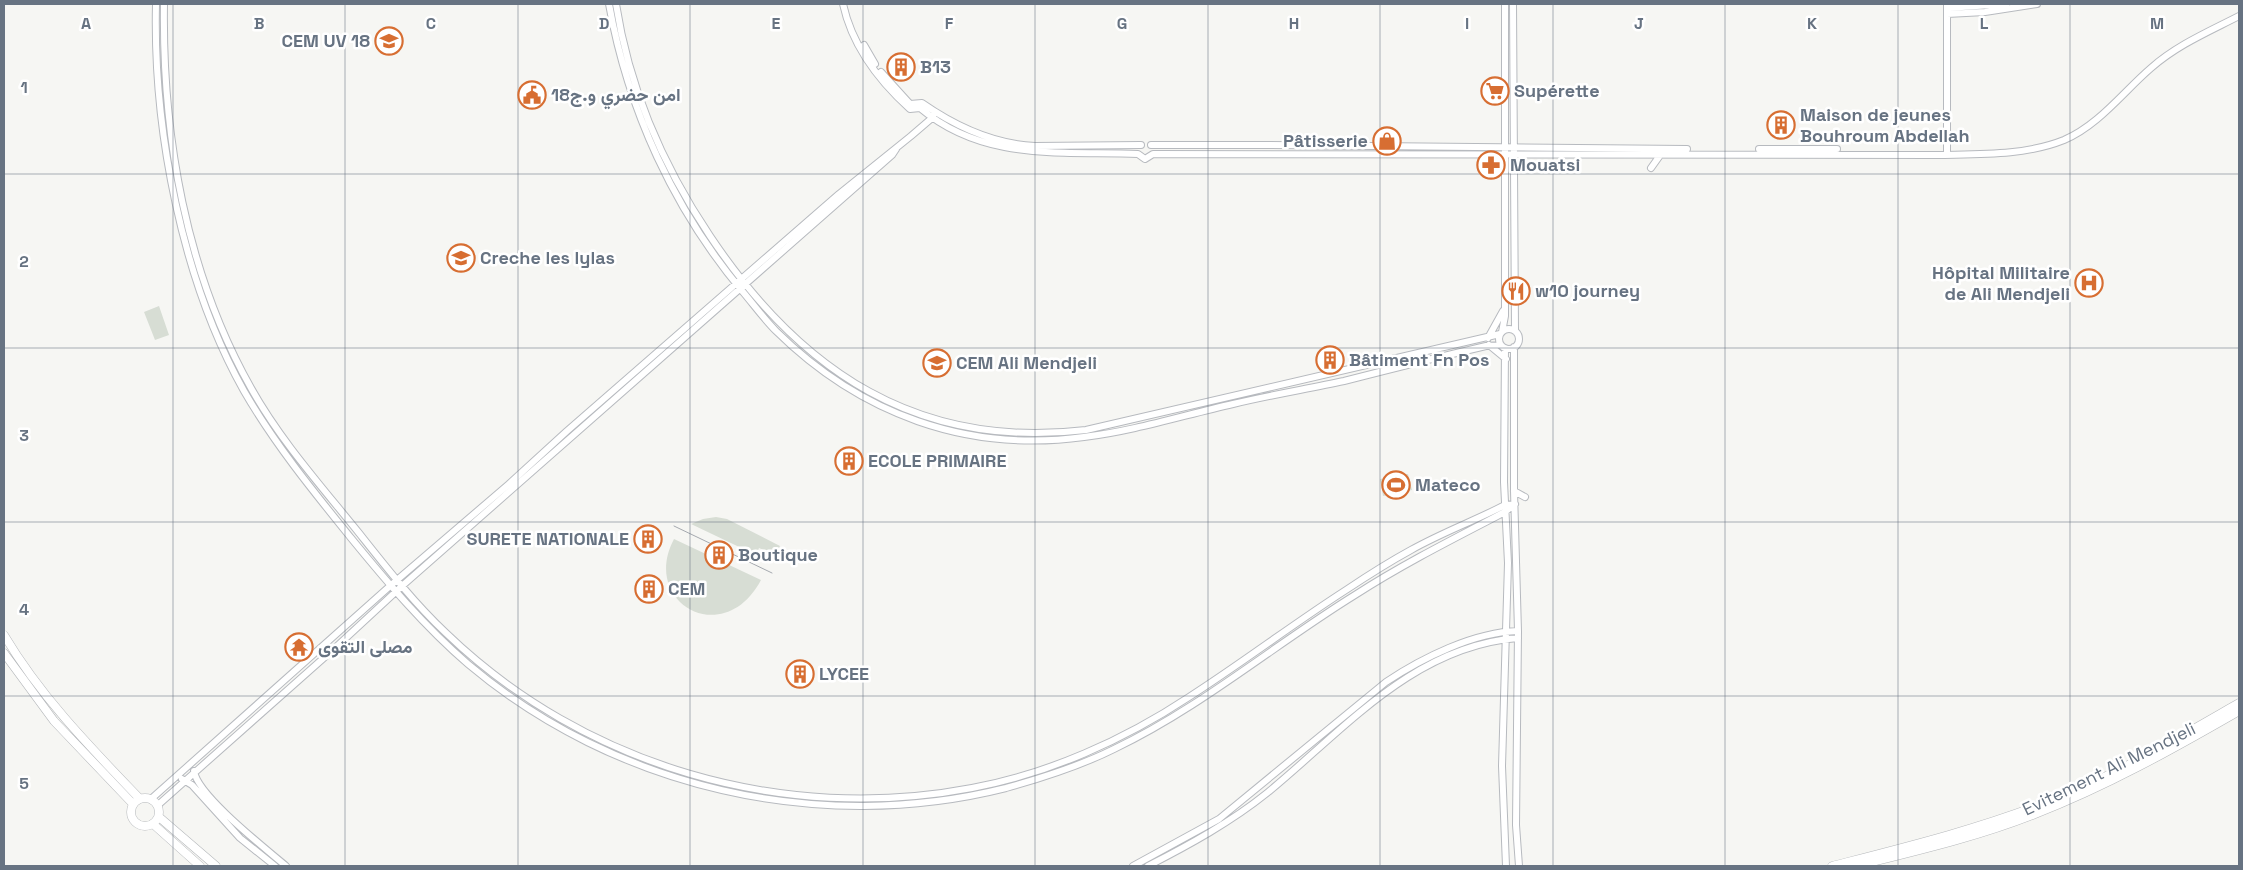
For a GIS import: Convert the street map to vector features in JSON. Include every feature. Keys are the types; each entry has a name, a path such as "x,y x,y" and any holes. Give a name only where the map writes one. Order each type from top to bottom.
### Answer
{"highway":[{"path":"4,635 33,680 136,802"},
{"path":"4,653 54,721 136,802"},
{"name":"Evitement Ali Mendjeli","path":"1832,866 1986,824 2052,800 2177,739 2239,703"},
{"name":"Evitement Ali Mendjeli","path":"1856,866 1915,852 1990,830 2060,804 2127,774 2239,711"},
{"path":"136,802 151,799 158,805 159,817 216,866"},
{"path":"136,802 130,813 134,822 142,827 153,824 159,817"},
{"path":"153,824 200,866"}],"main road":[{"path":"156,4 159,98 173,188 194,269 221,344 243,390 312,489 390,586 436,635 470,666 555,725 612,754 650,770 687,782 756,798 804,804 898,805 945,800 1010,787 1088,761 1117,748 1157,726 1207,695 1354,595 1505,508"},
{"path":"164,4 168,102 176,167 190,234 206,287 232,351 250,387 267,414 324,490 397,580 445,633 485,668 512,688 571,726 655,764 720,782 766,792 876,799 975,788 1062,762 1100,747 1186,700 1344,591 1410,551 1515,504"},
{"path":"609,4 626,76 656,154 709,249 740,284"},
{"path":"616,4 630,68 660,150 690,206 740,284 774,329 798,351 848,389 906,418 947,431 1002,440 1035,441 1087,437 1342,381 1489,342 1507,329 1515,331"},
{"path":"843,4 850,26 872,68 910,109 920,108 975,140 1020,151 1138,154 1144,159 1149,158 1152,154 1509,151 1812,149 1938,151 1948,153"},
{"path":"847,4 865,47 886,78 910,104 922,102 933,115 977,134 1022,145 1084,147 1141,145 1145,143 1151,145 1661,154 1936,155 1948,153 2003,153 2037,148 2064,139 2091,123 2169,54 2239,16"},
{"path":"1505,4 1515,331 1519,340 1514,347 1514,491 1518,635 1516,825 1519,866"},
{"path":"1506,866 1502,766 1508,563 1505,508 1506,359 1501,333 1505,308 1513,4"},
{"path":"1947,9 2006,4"},
{"path":"1947,9 1994,11 2037,4"},
{"path":"1947,9 1948,153"},
{"path":"151,799 567,431 892,155 896,148 933,115"},
{"path":"1138,154 1141,145"},
{"path":"1151,145 1152,154"},
{"path":"1651,168 1661,154"},
{"path":"158,805 402,586 573,438 740,284"},
{"path":"1489,342 1505,308"},
{"path":"1489,342 1514,347"},
{"path":"1489,342 1506,359"},
{"path":"1514,491 1525,497"},
{"path":"1133,866 1219,819 1378,688 1411,666 1452,647 1505,632 1518,635"},
{"path":"1148,866 1221,826 1245,810 1339,729 1410,674 1468,650 1518,635"},
{"path":"1153,719 1157,726"},
{"path":"196,760 194,772 197,780 224,812 286,866"},
{"path":"176,778 186,780 240,838 275,866"}],"shaded area":[{"path":"159,306 169,335 155,340 144,312"},
{"name":"Mateco","path":"1408,474 1412,490 1383,496 1380,479"},
{"path":"716,517 727,519 780,546 775,555 759,548 756,555 691,524 703,519"},
{"path":"674,539 761,580 745,601 727,612 708,615 691,610 677,599 668,582 666,562"}],"tram line":[{"path":"674,526 772,573"}],"place":[{"name":"CEM UV 18","path":"389,41"},
{"name":"B13","path":"901,67"},
{"name":"Supérette","path":"1495,91"},
{"name":"امن حضري و.ج18","path":"532,95"},
{"name":"Maison de jeunes Bouhroum Abdellah","path":"1781,125"},
{"name":"Pâtisserie","path":"1387,141"},
{"name":"Mouatsi","path":"1491,165"},
{"name":"Creche les lylas","path":"461,258"},
{"name":"Hôpital Militaire de Ali Mendjeli","path":"2089,283"},
{"name":"w10 journey","path":"1516,291"},
{"name":"Bâtiment Fn Pos","path":"1330,360"},
{"name":"CEM Ali Mendjeli","path":"937,363"},
{"name":"ECOLE PRIMAIRE","path":"849,461"},
{"name":"Mateco","path":"1396,485"},
{"name":"SURETE NATIONALE","path":"648,539"},
{"name":"Boutique","path":"719,555"},
{"name":"CEM","path":"649,589"},
{"name":"مصلى التقوى","path":"299,647"},
{"name":"LYCEE","path":"800,674"}]}
